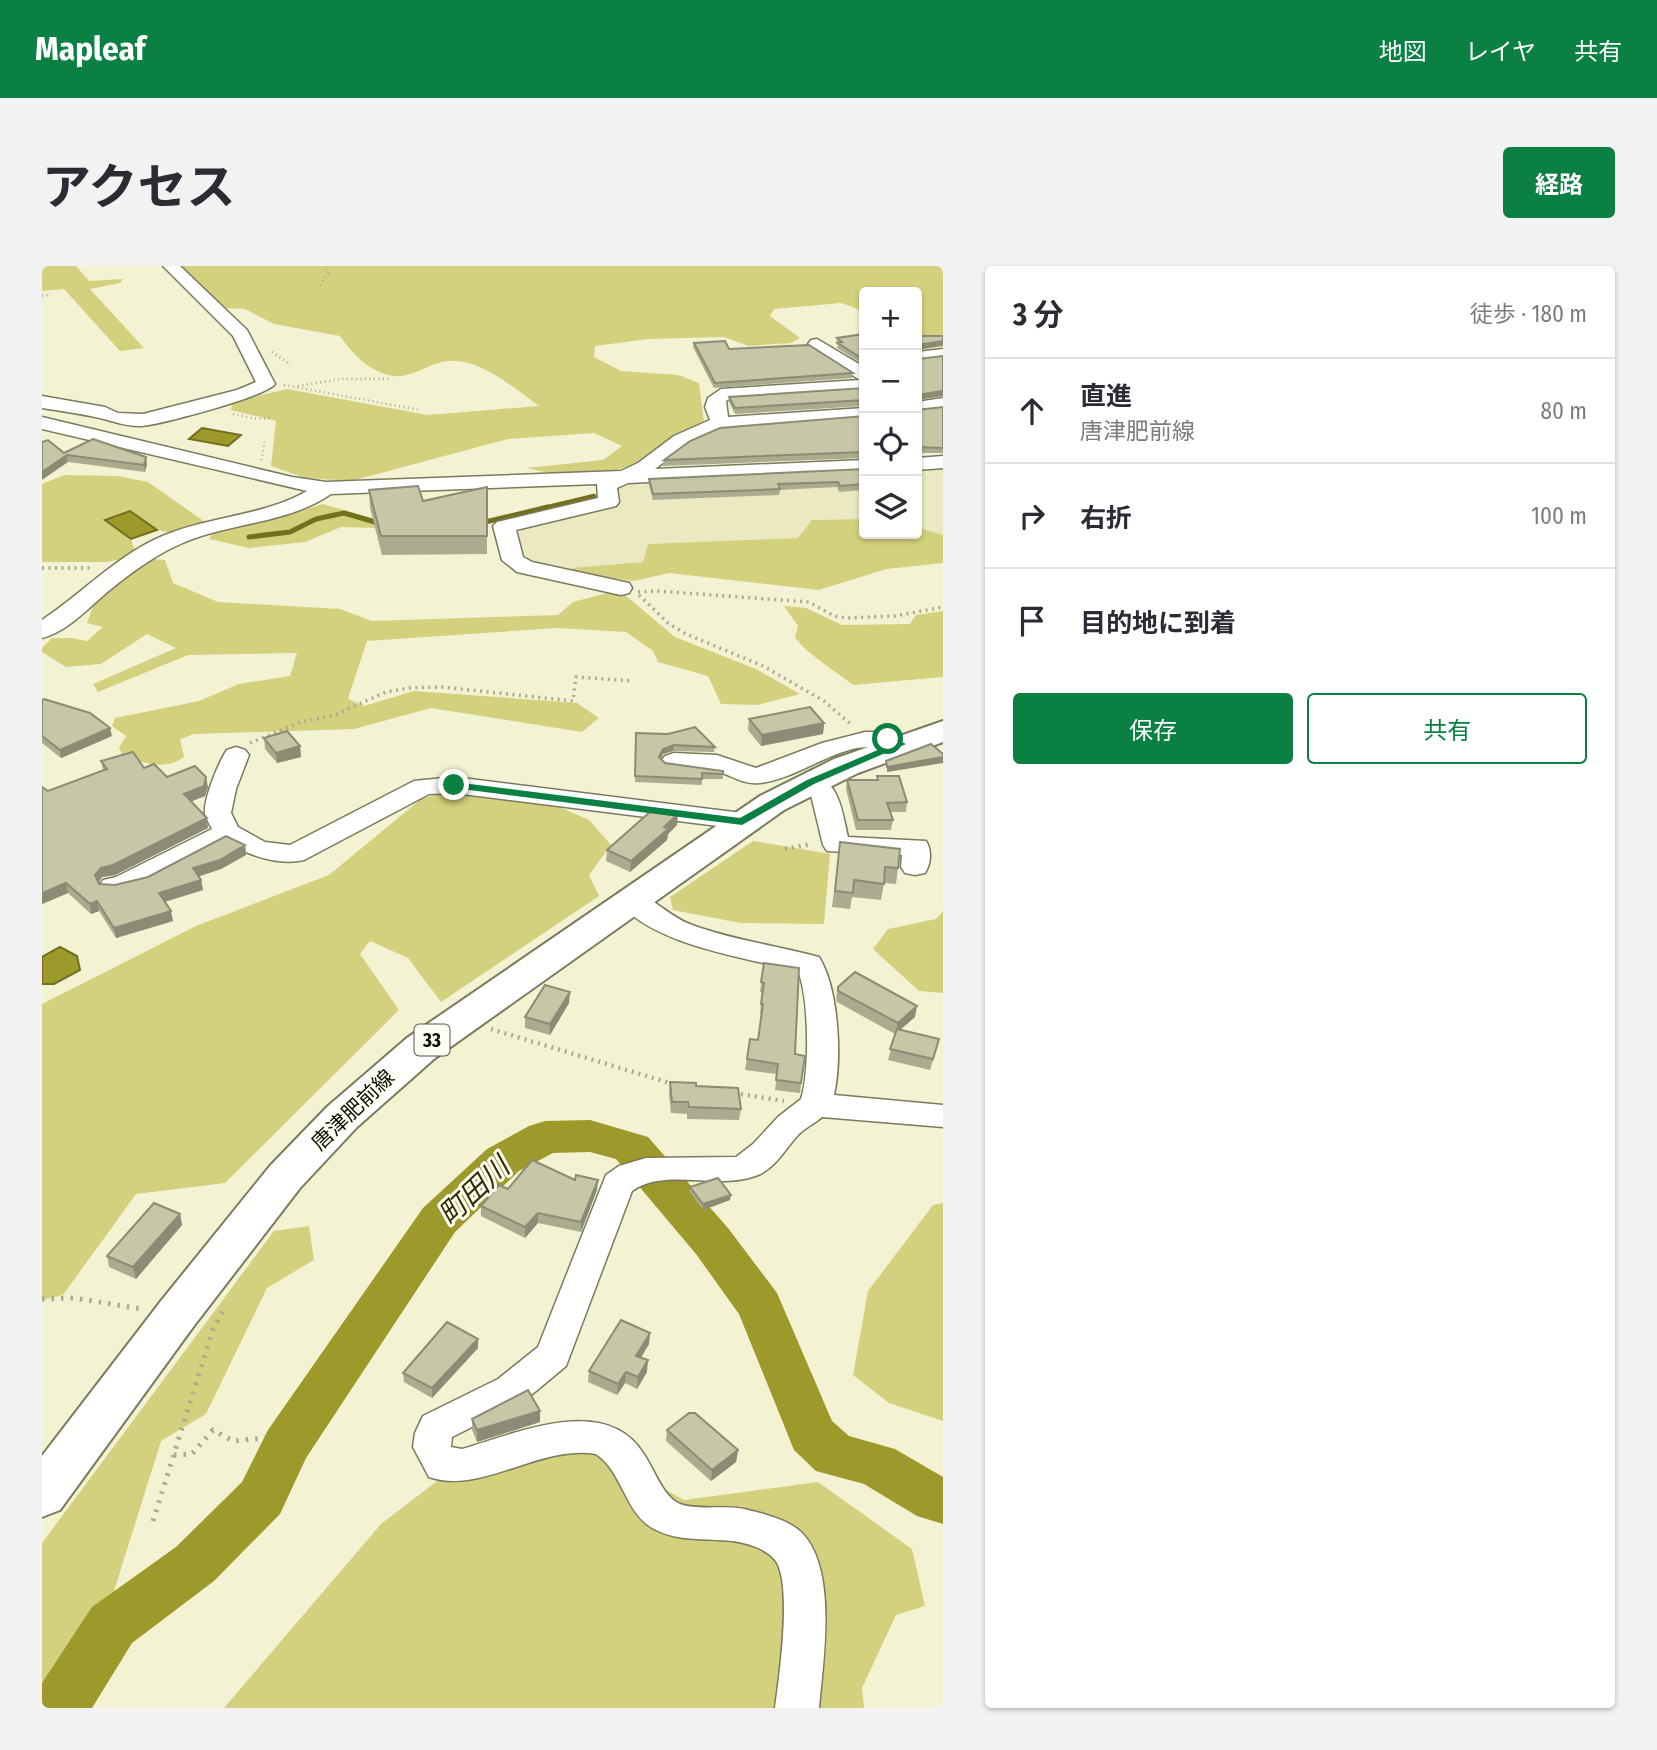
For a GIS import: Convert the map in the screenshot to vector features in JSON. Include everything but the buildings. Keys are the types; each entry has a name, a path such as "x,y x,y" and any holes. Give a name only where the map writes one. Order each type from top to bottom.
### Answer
{"main road":[{"name":"唐津肥前線","path":"42,1495 177,1314 285,1177 368,1093 421,1048 742,821 884,741 943,731"}],"street":[{"path":"42,402 105,413 114,418 143,420 244,394 265,384 241,334 171,266"},
{"path":"817,344 859,372"},
{"path":"922,356 943,354"},
{"path":"720,423 715,407 717,398 728,393 859,385"},
{"path":"922,407 943,404"},
{"path":"628,590 525,567 513,560 504,526 609,502 606,485 645,467 681,440 720,423 859,414"},
{"path":"42,423 292,483 326,488 859,466"},
{"path":"922,464 943,462"},
{"path":"42,631 118,570 172,540 197,530 262,514 316,496 326,488"},
{"path":"674,761 720,763 742,775 761,776 833,747 884,741"},
{"path":"236,755 223,789 218,813 227,832 258,849 293,854 423,787 454,785 742,821"},
{"path":"811,782 823,792 837,845 916,847 915,867"},
{"path":"113,886 124,884 227,832"},
{"path":"631,898 655,919 682,932 809,964 816,974 820,1000 821,1053 818,1093 814,1105 788,1126 763,1156 746,1167 651,1171 625,1176 618,1184 553,1356 511,1390 436,1427 430,1441 431,1453 443,1465 462,1465 576,1435 603,1439 624,1454 652,1503 669,1518 689,1522 734,1524 767,1533 788,1546 796,1557 802,1575 804,1627 797,1708"},
{"path":"814,1105 943,1116"}],"path":[{"path":"320,285 328,274 324,266"},
{"path":"42,296 51,294"},
{"path":"294,387 342,379 390,379"},
{"path":"265,384 420,411"},
{"path":"42,568 118,570"},
{"path":"628,590 809,602 834,616 846,618 881,617 943,607"},
{"path":"628,590 668,624 763,666 824,701 884,741"},
{"path":"236,755 252,741 301,722 335,715 386,692 442,687 573,701 576,677 633,681"},
{"path":"483,1026 675,1084"},
{"path":"731,1092 814,1105"},
{"path":"153,1521 213,1329 231,1296"},
{"path":"42,1299 74,1298 177,1314"},
{"path":"174,1455 192,1454 213,1430 233,1441 265,1438"}],"shaded area":[{"path":"76,266 89,281 123,279 120,283 90,289 144,348 120,351 64,289 42,291 42,268"},
{"path":"180,266 943,266 943,338 922,338 922,287 859,287 859,309 841,303 774,309 770,316 800,338 791,343 748,346 724,337 648,339 595,346 594,357 621,371 678,375 699,383 704,422 676,434 632,465 614,471 554,474 527,468 603,460 622,446 594,433 508,439 351,481 305,478 271,466 276,421 231,410 232,402 287,389 428,415 539,406 508,383 472,364 448,361 402,376 392,376 366,364 340,336 274,324 245,309 226,308"},
{"path":"202,428 241,435 228,446 189,439"},
{"path":"943,469 943,535 922,529 922,470"},
{"path":"859,472 859,519 812,520 798,538 649,544 643,562 571,568 528,560 513,532 517,525 618,503 612,483"},
{"path":"64,475 117,476 148,482 205,522 173,532 165,531 150,525 130,511 105,520 131,539 134,549 127,558 107,562 42,562 42,484"},
{"path":"323,504 409,529 341,527 305,542 249,548 209,539 214,531 263,522"},
{"path":"130,511 157,530 131,539 105,520"},
{"path":"859,519 859,539 922,539 922,529 943,535 943,563 886,569 819,590 669,573 634,581 579,573 571,568 643,562 648,544 798,538 812,520"},
{"path":"149,559 165,560 173,583 218,602 340,609 372,621 558,615 573,602 607,593 625,595 675,637 756,669 800,694 757,705 721,704 708,676 658,662 653,651 626,632 557,628 367,641 348,699 364,706 414,691 577,703 599,718 582,732 431,708 354,729 194,734 180,739 184,757 170,764 147,763 123,756 119,748 126,736 112,726 115,718 199,701 239,684 290,676 297,653 188,655 98,692 93,684 176,648 147,634 101,664 66,667 42,652 42,648 52,638 87,641 103,627 87,623 97,595"},
{"path":"784,606 806,608 842,625 910,624 916,615 943,611 943,677 853,685 799,643 795,637 798,626"},
{"path":"452,790 548,802 589,820 611,845 589,875 599,896 441,1002 408,958 370,941 360,954 399,1010 225,1183 136,1194 63,1295 42,1300 42,1004 196,926 329,875 421,799"},
{"path":"753,841 830,854 824,924 740,923 673,910 670,897"},
{"path":"943,911 943,993 919,991 873,949 888,929 936,919"},
{"path":"60,947 77,956 80,970 54,984 42,984 42,957"},
{"path":"943,1203 943,1421 889,1403 853,1375 868,1291 933,1205"},
{"path":"309,1226 314,1260 267,1288 206,1414 161,1441 110,1604 42,1691 42,1543 274,1231"},
{"path":"579,1442 684,1500 818,1482 912,1549 925,1606 896,1615 862,1688 864,1708 224,1708 381,1524 441,1478"}],"waterway":[{"path":"540,509 594,496"},
{"path":"481,523 548,507"},
{"path":"249,537 290,532 316,519 344,513 382,524"},
{"name":"町田川","path":"59,1708 112,1625 195,1564 261,1498 286,1445 439,1220 503,1160 545,1137 590,1136 632,1148 712,1241 760,1306 812,1435 834,1455 877,1465 936,1500 943,1501"}],"route":[{"path":"454,785 742,821 811,782 901,744 888,739"}]}
